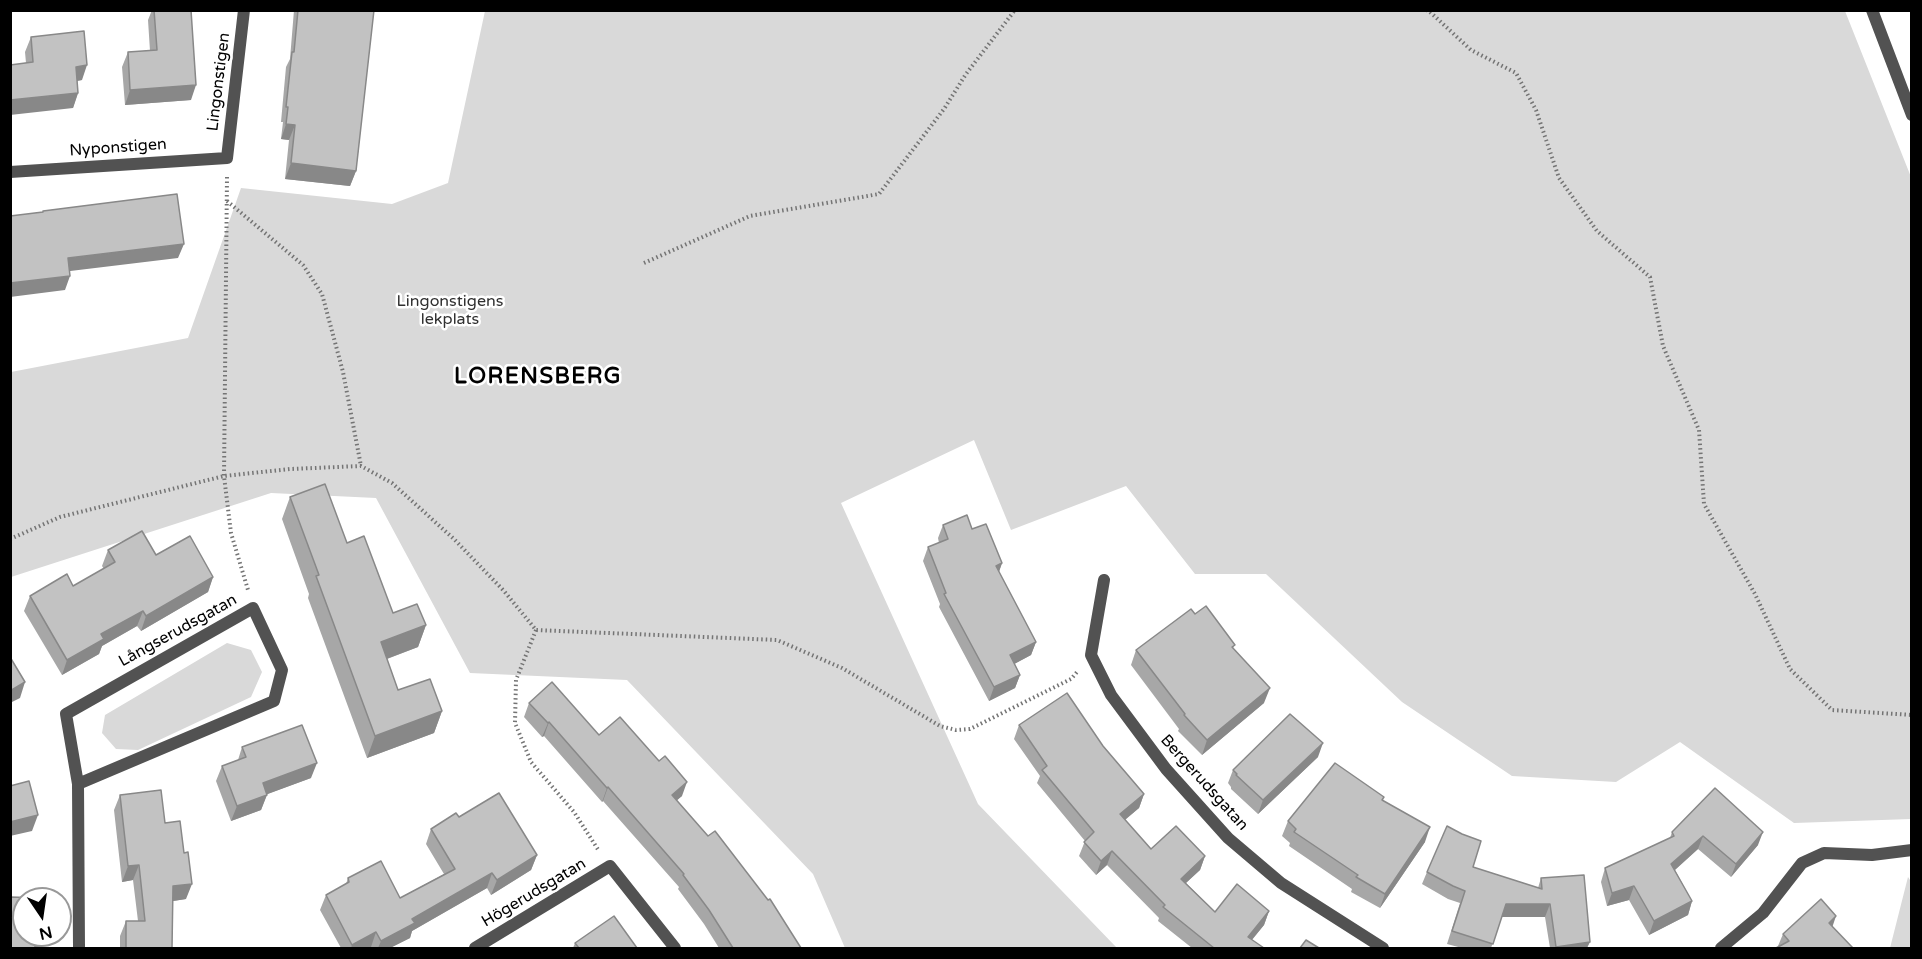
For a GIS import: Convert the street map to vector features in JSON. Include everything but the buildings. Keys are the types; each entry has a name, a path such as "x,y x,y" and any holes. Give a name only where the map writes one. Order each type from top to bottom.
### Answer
{"street":[{"name":"Lingonstigen","path":"227,158 244,10"},
{"path":"1872,10 1911,115"},
{"name":"Nyponstigen","path":"10,172 227,158"},
{"path":"1092,655 1104,580"},
{"name":"Långserudsgatan","path":"78,784 274,701 282,670 253,608 66,714 78,784 79,948"},
{"name":"Bergerudsgatan","path":"1092,655 1111,694 1166,769 1228,838 1281,883 1383,948"},
{"path":"1722,948 1763,913 1802,863 1824,852 1872,855 1911,850"},
{"path":"610,866 675,948"},
{"name":"Högerudsgatan","path":"475,948 610,866"}],"path":[{"path":"644,263 750,216 879,194 1015,10"},
{"path":"1426,10 1471,50 1516,72 1536,110 1559,178 1597,231 1650,277 1663,346 1699,430 1704,504 1755,594 1790,669 1832,710 1911,715"},
{"path":"227,158 224,476 231,533 253,608"},
{"path":"226,201 303,265 322,294 344,372 361,466"},
{"path":"10,539 60,516 224,476 290,469 361,466 392,483 454,540 504,591 536,630 777,640 842,668 940,726 956,730 970,729 1071,679 1092,655"},
{"path":"536,630 516,680 514,723 531,762 574,812 610,866"}],"green space":[{"name":"Lingonstigens lekplats","path":"485,11 1845,11 1911,177 1911,819 1794,823 1680,742 1616,782 1512,776 1402,702 1266,574 1195,574 1126,486 1011,530 974,440 841,503 978,804 1117,948 845,948 813,874 627,680 470,673 376,498 271,493 11,577 11,372 188,338 241,188 392,204 448,183"},
{"path":"227,643 251,650 262,672 251,697 138,750 116,749 102,733 105,715"},
{"path":"1908,877 1912,883 1911,948 1890,948"}],"district":[{"name":"LORENSBERG","path":"538,377"}]}
